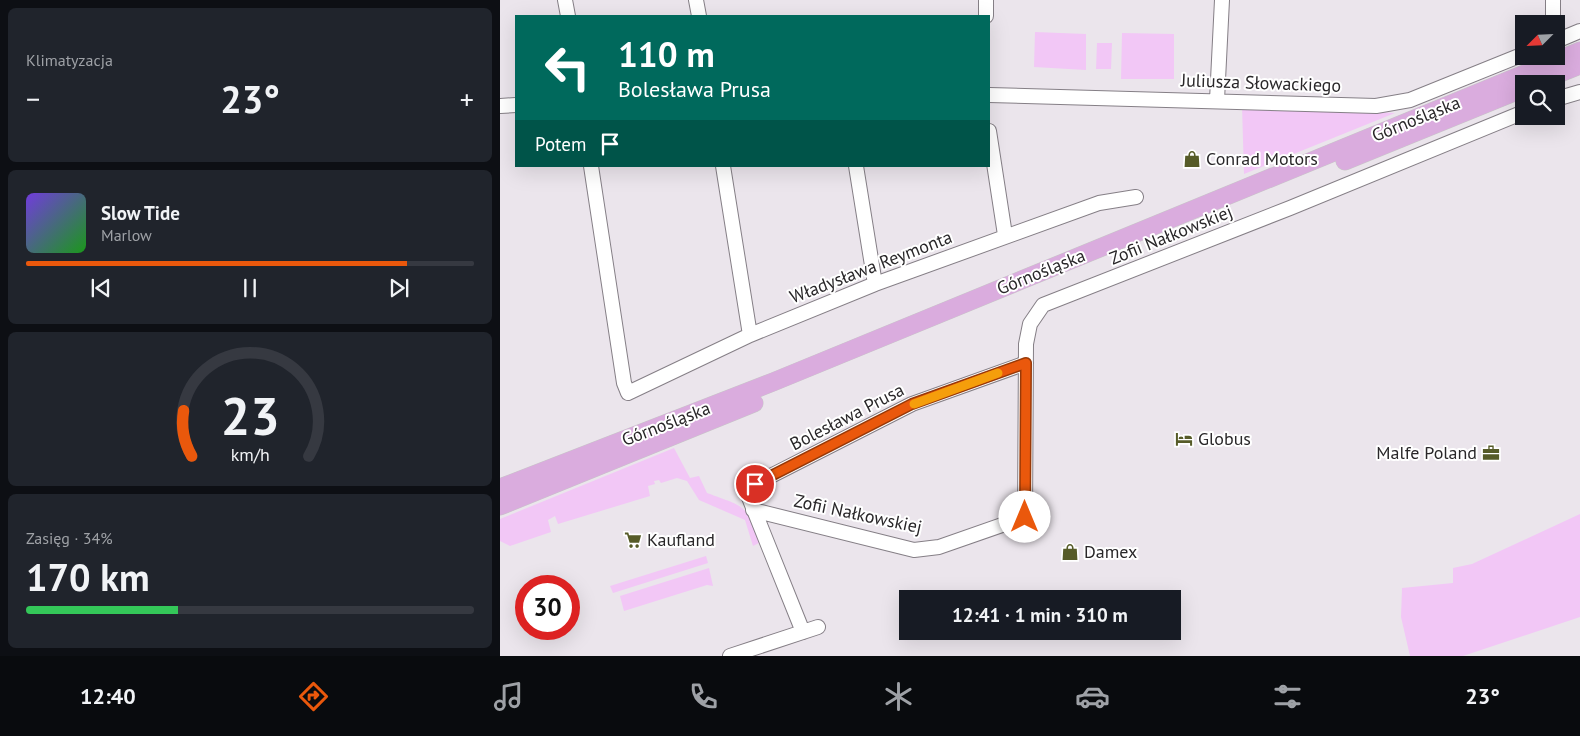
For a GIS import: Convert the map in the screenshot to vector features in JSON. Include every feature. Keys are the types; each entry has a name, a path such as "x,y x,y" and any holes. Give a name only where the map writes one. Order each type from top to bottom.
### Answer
{"main road":[{"name":"Górnośląska","path":"500,488 764,386 1580,51"},
{"path":"1556,75 1580,65"},
{"name":"Górnośląska","path":"500,506 1515,92"}],"street":[{"path":"565,0 568,15"},
{"path":"696,0 699,15"},
{"path":"986,0 986,15"},
{"path":"1218,100 1222,0"},
{"path":"1553,0 1553,15"},
{"path":"1565,36 1580,31"},
{"name":"Juliusza Słowackiego","path":"990,95 1218,100 1376,106 1410,100 1515,58"},
{"path":"1565,96 1580,92"},
{"path":"500,106 515,105"},
{"path":"1460,114 1469,135"},
{"name":"Zofii Nałkowskiej","path":"753,510 914,550 939,547 1025,517 1026,363 1030,324 1043,305 1515,116"},
{"path":"990,138 1005,235"},
{"name":"Władysława Reymonta","path":"590,167 624,383 628,393 750,335 875,284 1005,235 1099,203 1136,197"},
{"path":"723,167 750,335"},
{"path":"856,167 875,284"},
{"name":"Bolesława Prusa","path":"753,510 748,495 755,484 912,404 1026,363"},
{"path":"753,510 803,632"},
{"path":"730,656 818,627"}],"shaded area":[{"path":"1035,32 1086,34 1086,70 1034,67"},
{"path":"1122,33 1174,34 1174,79 1121,79"},
{"path":"1097,43 1112,43 1111,69 1096,69"},
{"path":"1242,106 1395,113 1244,174"},
{"path":"674,448 690,478 699,476 707,493 743,508 752,520 761,542 753,546 745,520 699,500 687,481 677,478 661,483 659,480 654,481 655,484 648,486 650,496 558,524 555,516 548,520 551,532 510,546 500,541 500,519"},
{"path":"1580,514 1580,617 1463,656 1410,656 1401,617 1402,588 1453,583 1453,568 1472,564"},
{"path":"706,556 708,563 613,593 610,586"},
{"path":"709,568 713,586 707,585 624,611 620,596"}],"slow traffic":[{"path":"914,404 998,373"}],"place":[{"name":"Conrad Motors","path":"1192,159"},
{"name":"Globus","path":"1184,439"},
{"name":"Malfe Poland","path":"1491,453"},
{"name":"Kaufland","path":"633,540"},
{"name":"Damex","path":"1070,552"}],"route":[{"path":"755,484 912,404 1026,363 1025,517"}]}
